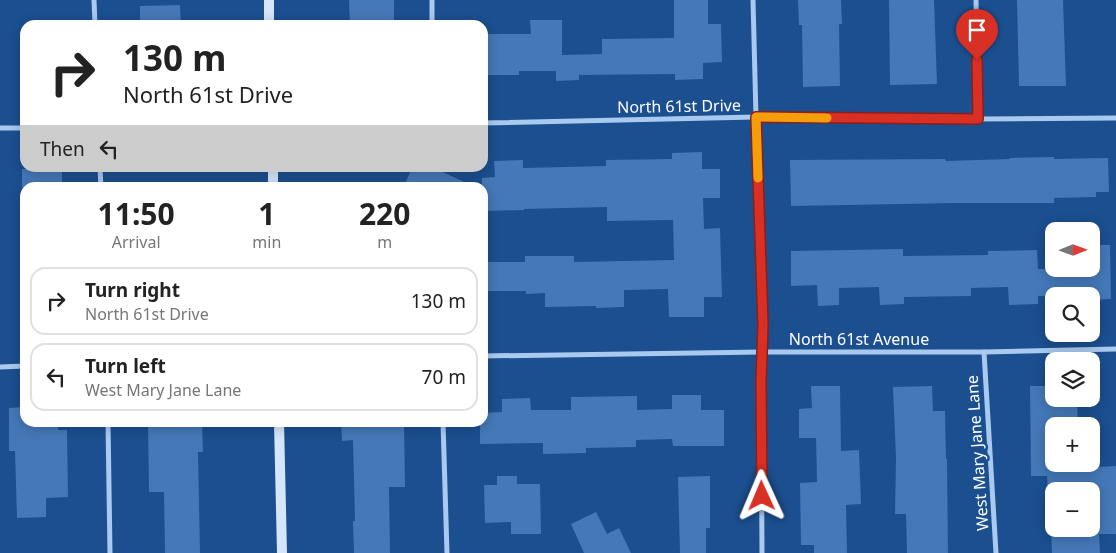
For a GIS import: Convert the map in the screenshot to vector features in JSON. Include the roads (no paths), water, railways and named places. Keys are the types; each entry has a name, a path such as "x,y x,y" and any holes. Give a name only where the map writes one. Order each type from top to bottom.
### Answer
{"main road":[{"path":"269,0 270,20"},
{"path":"279,427 282,553"}],"street":[{"path":"94,0 95,20"},
{"path":"432,0 432,20"},
{"path":"753,0 763,325 761,381 762,553"},
{"path":"976,0 978,119"},
{"name":"North 61st Drive","path":"488,123 756,117 1116,118"},
{"path":"0,128 20,128"},
{"name":"North 61st Avenue","path":"488,356 762,352 984,352 1116,349"},
{"name":"West Mary Jane Lane","path":"984,352 996,553"},
{"path":"0,367 20,366"},
{"path":"108,427 110,553"},
{"path":"443,427 447,553"}]}
